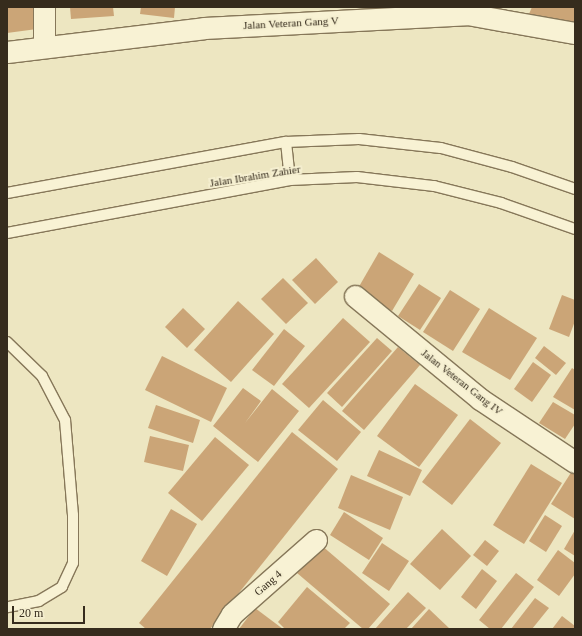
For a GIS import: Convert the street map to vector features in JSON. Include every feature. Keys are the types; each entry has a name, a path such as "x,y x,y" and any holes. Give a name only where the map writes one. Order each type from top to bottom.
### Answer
{"street":[{"path":"44,7 44,46"},
{"name":"Jalan Veteran Gang V","path":"7,52 44,46 204,28 464,11 503,14 575,33"},
{"name":"Jalan Veteran Gang IV","path":"355,296 480,399 575,462"},
{"name":"Gang 4","path":"223,629 232,614 316,540"}],"lane":[{"path":"7,194 286,142 359,139 441,148 512,167 575,189"},
{"path":"286,142 290,180"},
{"name":"Jalan Ibrahim Zahier","path":"7,233 290,180 357,177 434,186 501,203 575,229"},
{"path":"7,342 42,376 66,420 73,515 73,563 62,587 39,601 7,607"}],"building":[{"path":"7,7 34,7 37,29 7,33"},
{"path":"70,7 113,7 114,16 71,19"},
{"path":"141,7 175,7 174,18 140,14"},
{"path":"532,7 575,7 575,29 529,14"},
{"path":"379,252 414,274 392,311 357,290"},
{"path":"316,258 338,282 315,304 292,280"},
{"path":"283,278 308,303 286,324 261,299"},
{"path":"419,284 441,298 420,330 398,316"},
{"path":"450,290 480,309 453,351 423,332"},
{"path":"562,295 575,300 575,321 569,337 549,329"},
{"path":"238,301 274,334 231,382 194,350"},
{"path":"183,308 205,329 187,348 165,327"},
{"path":"489,308 537,338 510,380 462,352"},
{"path":"343,318 370,342 309,408 282,384"},
{"path":"284,329 305,346 274,386 252,370"},
{"path":"377,338 392,351 342,407 327,393"},
{"path":"544,346 566,363 556,375 535,358"},
{"path":"398,347 420,365 364,430 342,411"},
{"path":"162,356 227,388 211,422 145,390"},
{"path":"533,362 551,375 532,402 514,389"},
{"path":"572,368 575,370 575,410 553,397"},
{"path":"415,384 458,415 419,467 377,436"},
{"path":"243,388 261,401 245,423 272,389 299,411 258,462 213,426"},
{"path":"323,400 361,432 337,461 298,430"},
{"path":"553,402 575,415 575,424 565,439 539,423"},
{"path":"156,405 200,420 193,443 148,428"},
{"path":"470,419 501,443 452,505 422,482"},
{"path":"292,432 338,469 210,629 146,629 139,623"},
{"path":"150,436 189,445 183,471 144,462"},
{"path":"215,437 249,465 202,521 168,493"},
{"path":"379,450 422,470 410,496 367,476"},
{"path":"531,464 562,483 524,544 493,525"},
{"path":"572,471 575,473 575,519 551,504"},
{"path":"351,475 403,497 390,530 338,508"},
{"path":"171,509 197,524 167,576 141,561"},
{"path":"344,512 383,538 369,560 330,535"},
{"path":"545,515 562,526 546,552 529,541"},
{"path":"442,529 471,556 440,590 410,564"},
{"path":"575,530 575,556 564,549"},
{"path":"485,540 499,551 487,566 473,555"},
{"path":"382,543 409,561 389,591 362,573"},
{"path":"321,545 390,604 368,629 363,629 297,573"},
{"path":"558,550 575,563 575,574 559,596 537,580"},
{"path":"482,569 497,581 476,609 461,597"},
{"path":"516,573 534,587 501,629 490,629 479,620"},
{"path":"307,587 350,623 344,629 285,629 278,622"},
{"path":"408,592 426,608 406,629 375,629"},
{"path":"535,598 549,608 532,629 511,629"},
{"path":"255,608 283,629 239,629"},
{"path":"429,609 450,629 411,629"},
{"path":"562,616 575,626 575,629 552,629"}]}
